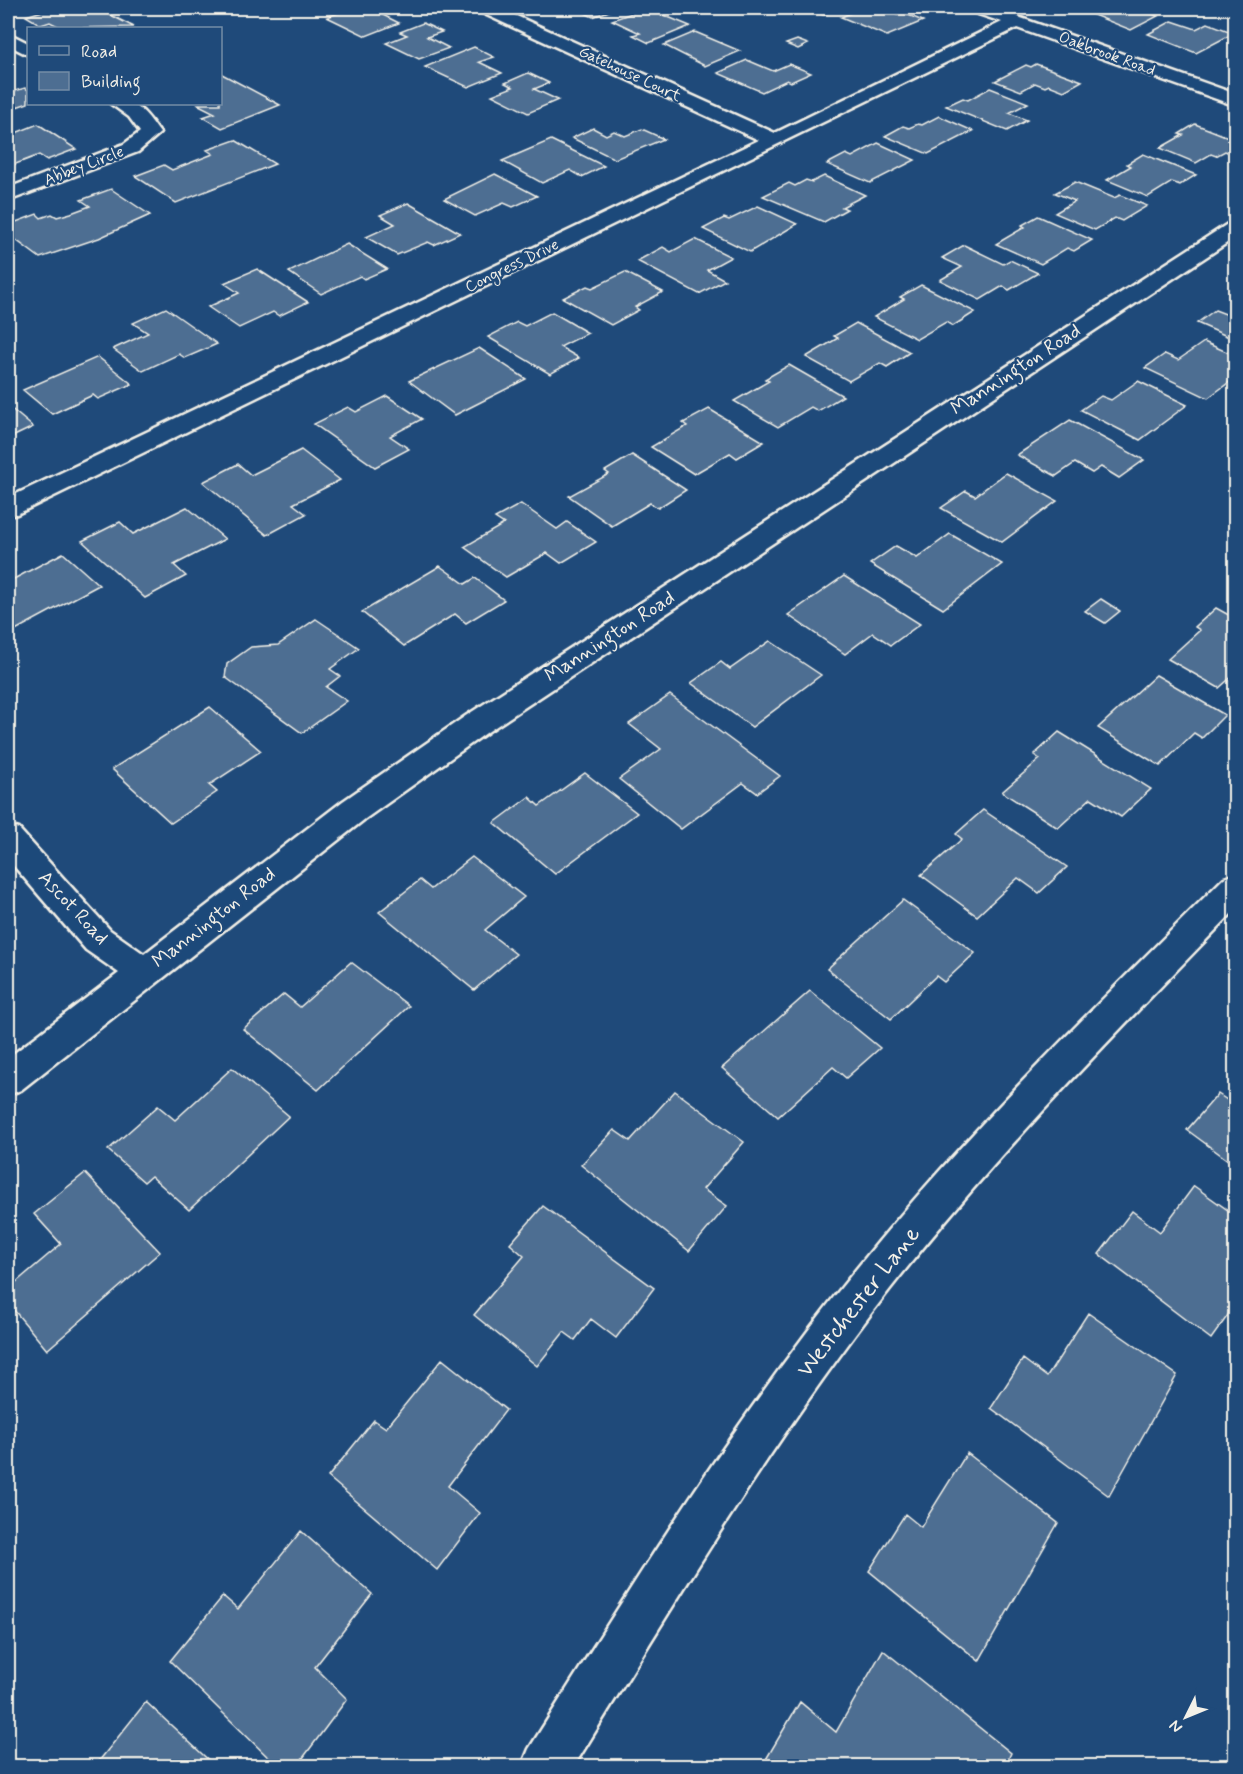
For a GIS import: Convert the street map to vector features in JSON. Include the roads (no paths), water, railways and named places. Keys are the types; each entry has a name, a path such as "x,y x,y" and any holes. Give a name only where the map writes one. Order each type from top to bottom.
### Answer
{"street":[{"name":"Gatehouse Court","path":"486,8 775,140"},
{"name":"Oakbrook Road","path":"978,8 1236,101"},
{"name":"Congress Drive","path":"8,508 1016,22"},
{"path":"8,38 27,49"},
{"name":"Abbey Circle","path":"8,195 131,148 150,133 136,113 122,105"},
{"name":"Mannington Road","path":"8,1079 354,810 478,723 1236,226"},
{"name":"Ascot Road","path":"8,838 98,940 144,972"},
{"name":"Westchester Lane","path":"546,1767 719,1490 832,1332 932,1209 1062,1066 1236,887"}]}
